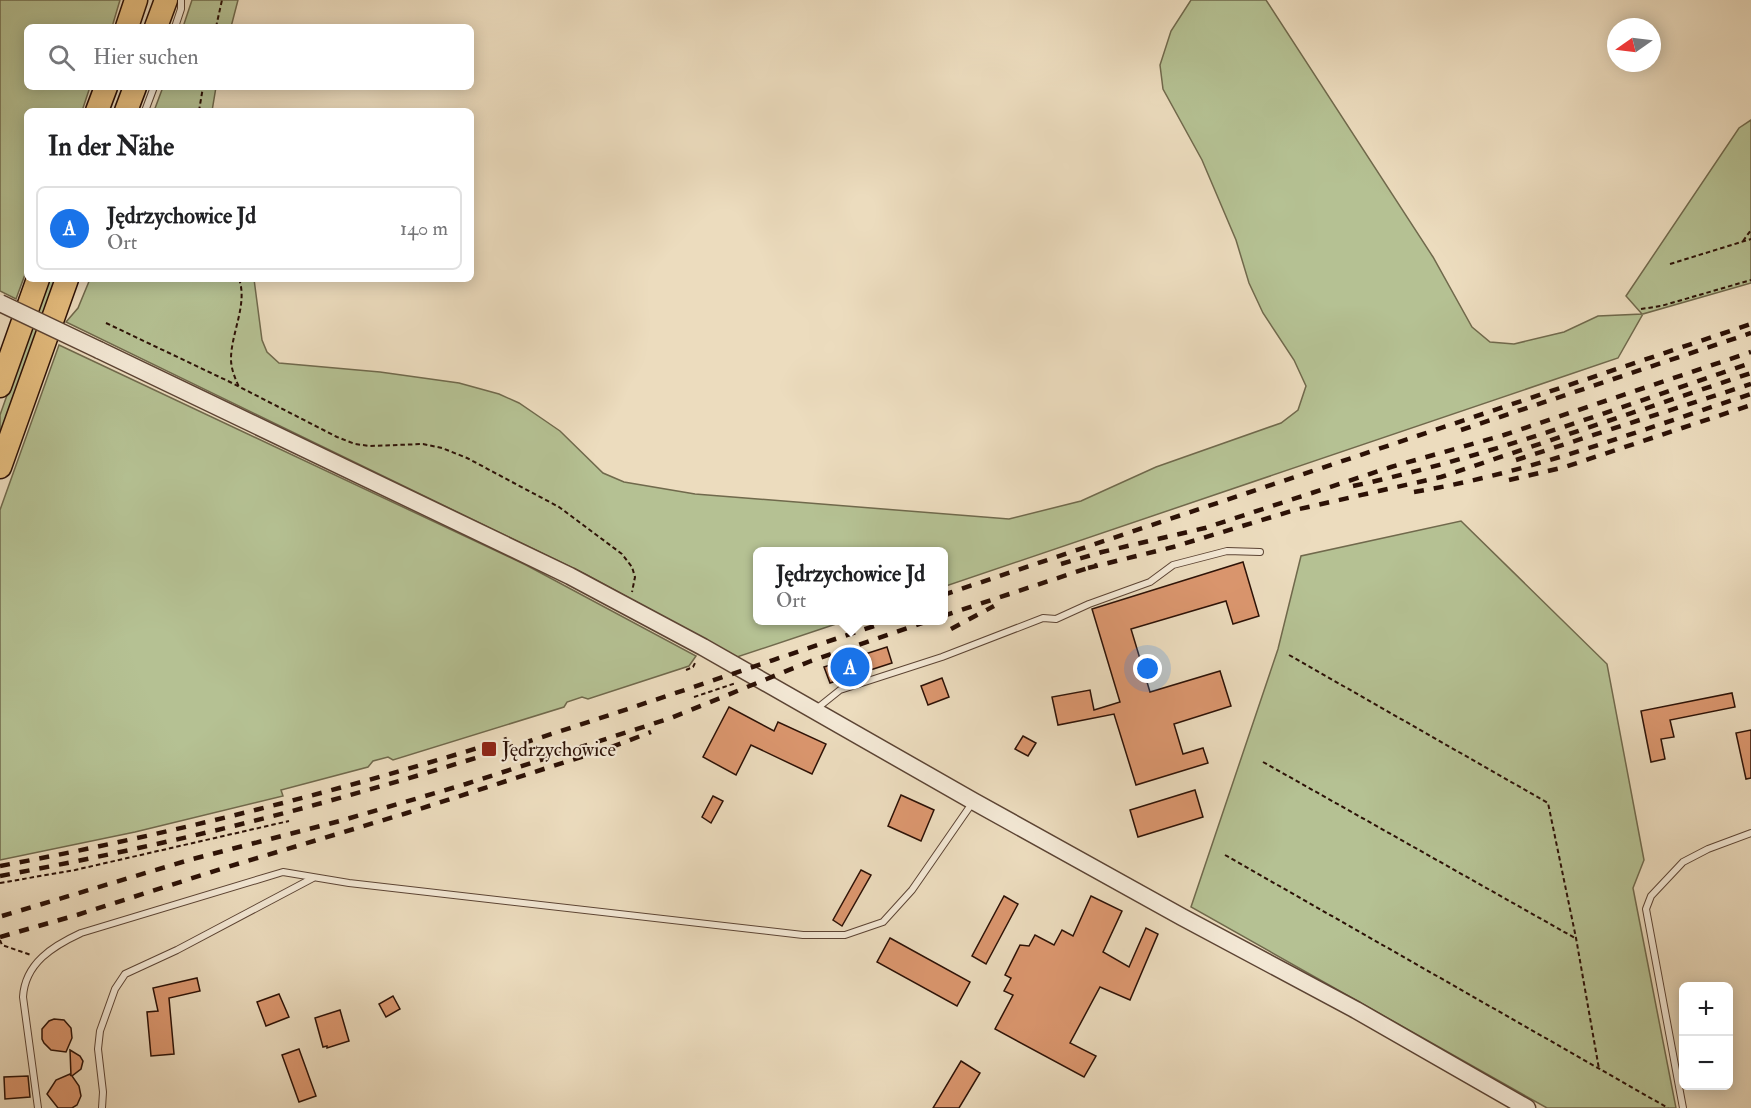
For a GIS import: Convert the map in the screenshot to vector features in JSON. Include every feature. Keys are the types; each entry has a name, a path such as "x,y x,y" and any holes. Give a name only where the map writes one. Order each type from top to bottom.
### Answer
{"highway":[{"path":"157,24 166,0"},
{"path":"98,108 105,90"},
{"path":"127,108 134,90"},
{"path":"0,386 37,282"},
{"path":"0,467 66,282"}],"street":[{"path":"0,303 570,576 1182,917 1356,1010 1527,1108"}],"lane":[{"path":"176,24 181,9 181,0"},
{"path":"146,108 152,90"},
{"path":"814,711 840,690 942,657 1043,618 1056,620 1089,604 1150,582 1173,565 1227,551 1260,552"},
{"path":"38,1108 23,997 26,977 40,959 57,945 81,933 283,872 349,884 803,935 845,935 883,922 912,890 973,801"},
{"path":"1683,1108 1647,903 1683,862 1751,832"},
{"path":"102,1108 103,1092 98,1049 100,1031 115,989 125,974 177,950 313,877"}],"path":[{"path":"217,24 222,0"},
{"path":"200,108 202,90"},
{"path":"1743,241 1751,230"},
{"path":"1670,264 1751,239"},
{"path":"1641,309 1661,306 1751,280"},
{"path":"239,282 241,296 231,362 239,387"},
{"path":"106,323 337,437 355,444 423,444 442,448 467,458 559,507 622,554 632,567 635,577 626,606"},
{"path":"1288,655 1548,803 1576,938 1599,1069"},
{"path":"694,697 737,683"},
{"path":"1263,762 1576,938"},
{"path":"0,883 75,870 289,822"},
{"path":"1225,855 1668,1108"},
{"path":"0,940 2,945 40,959"}],"green space":[{"path":"0,0 120,0 113,24 24,24 24,90 89,90 83,108 24,108 24,277 16,299 0,291"},
{"path":"192,0 238,0 232,24 184,24"},
{"path":"1191,0 1266,0 1433,257 1472,327 1490,342 1514,344 1564,332 1598,316 1642,314 1626,296 1739,128 1751,120 1751,283 1643,314 1618,358 948,585 948,547 753,547 753,625 833,625 737,657 585,574 66,322 78,308 89,282 254,282 262,340 267,352 279,363 380,372 459,383 499,394 519,403 560,431 603,473 624,482 695,494 1009,519 1081,501 1156,467 1281,423 1298,410 1306,386 1294,360 1263,313 1249,283 1236,240 1202,160 1163,89 1160,65 1171,31"},
{"path":"162,90 216,90 212,108 155,108"},
{"path":"47,282 56,282 0,440 0,415"},
{"path":"59,345 526,565 696,656 689,666 588,699 582,697 567,702 564,707 393,760 388,757 373,761 368,767 281,790 283,796 135,832 0,860 0,510"},
{"path":"1461,521 1607,664 1644,860 1633,888 1676,1108 1547,1108 1191,907 1278,649 1301,556"}],"building":[{"path":"1243,562 1259,616 1233,624 1226,601 1131,629 1150,692 1220,671 1231,706 1174,724 1183,754 1203,748 1208,763 1136,785 1114,714 1058,725 1052,697 1090,690 1094,710 1120,702 1092,609"},
{"path":"887,647 892,663 830,683 824,667 840,662 838,655 854,650 856,657"},
{"path":"942,678 949,697 928,705 921,686"},
{"path":"1732,693 1735,707 1670,720 1674,737 1661,739 1665,759 1651,762 1641,711"},
{"path":"729,707 774,731 778,722 826,744 812,774 751,745 736,775 703,757"},
{"path":"1751,730 1751,778 1746,779 1736,733"},
{"path":"1023,736 1036,743 1028,756 1015,749"},
{"path":"1195,790 1203,817 1138,837 1130,810"},
{"path":"901,795 934,810 921,841 888,826"},
{"path":"713,796 723,801 711,823 702,817"},
{"path":"861,870 871,875 842,926 833,920"},
{"path":"1004,896 1018,904 986,964 972,956"},
{"path":"1091,896 1122,911 1103,952 1129,967 1146,928 1158,934 1130,1000 1100,987 1070,1043 1096,1056 1084,1077 995,1029 1013,995 1004,991 1011,978 1005,975 1020,945 1029,946 1035,935 1054,945 1062,930 1073,936"},
{"path":"890,938 970,982 957,1006 877,962"},
{"path":"197,978 200,991 169,998 174,1054 151,1056 147,1012 158,1011 153,988"},
{"path":"279,994 289,1017 266,1026 257,1002"},
{"path":"393,996 400,1009 386,1017 379,1004"},
{"path":"340,1010 349,1041 327,1048 327,1046 323,1047 315,1018"},
{"path":"54,1019 64,1020 71,1028 72,1038 66,1052 51,1050 42,1039 42,1029"},
{"path":"299,1049 316,1096 299,1102 282,1055"},
{"path":"70,1050 80,1056 83,1061 81,1069 72,1076 79,1086 81,1096 77,1105 72,1108 58,1108 47,1094 56,1080 70,1074 71,1076"},
{"path":"961,1061 980,1073 959,1108 933,1108"},
{"path":"28,1076 30,1097 5,1099 4,1077"}],"railway":[{"path":"948,593 1751,324"},
{"path":"1461,430 1751,333"},
{"path":"1061,564 1205,528 1391,467 1504,435 1751,352"},
{"path":"1353,486 1504,446 1751,363"},
{"path":"1088,568 1173,547 1295,510 1441,477 1751,373"},
{"path":"1516,460 1751,384"},
{"path":"1414,492 1500,474 1542,462 1751,394"},
{"path":"1509,480 1565,467 1751,405"},
{"path":"948,614 1097,565"},
{"path":"951,629 994,606"},
{"path":"0,876 176,840 350,795 554,733 877,625"},
{"path":"2,916 189,860 340,821 466,784 671,718 811,661 916,625"},
{"path":"0,937 407,813 609,748 651,732"},
{"path":"0,866 128,840 319,794 507,739"}],"place":[{"name":"Jędrzychowice Jd","path":"850,667"},
{"name":"Jędrzychowice","path":"489,749"}]}
